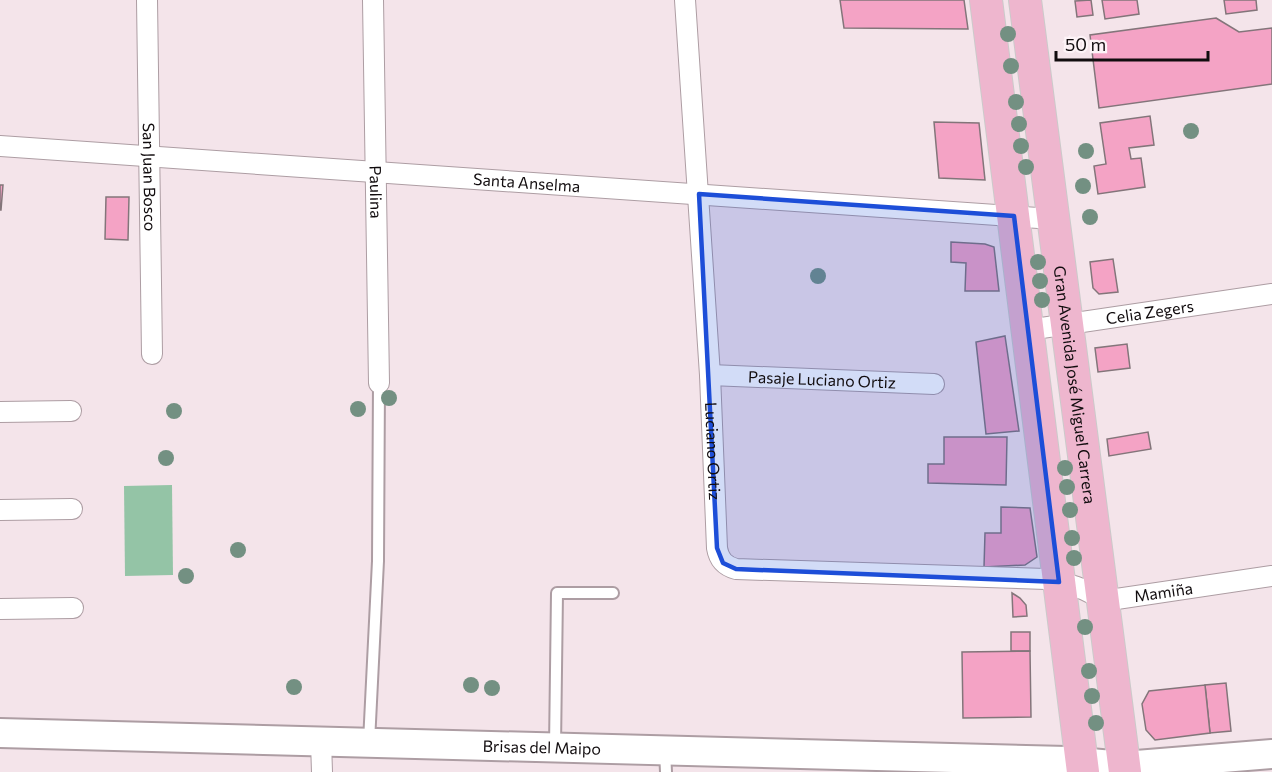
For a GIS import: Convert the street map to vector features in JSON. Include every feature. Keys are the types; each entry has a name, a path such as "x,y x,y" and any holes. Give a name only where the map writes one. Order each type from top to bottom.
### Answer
{"main road":[{"path":"986,0 1059,582 1078,768"},
{"name":"Gran Avenida José Miguel Carrera","path":"1024,0 1124,769"}],"street":[{"name":"San Juan Bosco","path":"147,0 152,354"},
{"name":"Paulina","path":"373,0 379,383"},
{"name":"Luciano Ortiz","path":"686,0 710,375 718,556 729,567 736,569 1019,577 1059,582"},
{"name":"Santa Anselma","path":"0,146 1053,219"},
{"name":"Celia Zegers","path":"1028,330 1272,294"},
{"name":"Pasaje Luciano Ortiz","path":"710,375 934,384"},
{"path":"0,412 71,411"},
{"path":"0,510 72,509"},
{"name":"Mamiña","path":"1103,601 1272,576"},
{"path":"1059,582 1083,589 1103,601"},
{"path":"0,609 73,608"},
{"name":"Brisas del Maipo","path":"0,733 555,747 665,761 977,764 1124,769 1272,754"},
{"path":"321,741 322,772"}],"lane":[{"path":"369,743 378,561 379,383"},
{"path":"555,747 557,593 613,593"}],"highlighted area":[{"path":"699,194 1014,216 1059,582 736,569 723,563 717,548"}],"green space":[{"path":"172,485 173,575 125,576 124,486"}],"building":[{"path":"840,0 964,0 968,29 844,28"},
{"path":"1091,0 1093,15 1077,17 1075,1"},
{"path":"1102,0 1137,0 1139,14 1105,19"},
{"path":"1224,0 1256,0 1257,10 1226,14"},
{"path":"1216,18 1239,32 1272,28 1272,84 1099,108 1090,35"},
{"path":"1150,116 1154,145 1129,148 1131,159 1141,158 1145,187 1098,194 1094,166 1106,164 1100,123"},
{"path":"934,122 979,123 985,180 939,178"},
{"path":"0,185 3,185 1,210 0,210"},
{"path":"106,197 129,197 128,240 105,239"},
{"path":"951,242 985,244 994,247 999,291 965,291 966,263 951,262"},
{"path":"1113,259 1118,292 1099,294 1093,288 1090,262"},
{"path":"1005,336 1019,431 986,434 976,342"},
{"path":"1127,344 1130,368 1098,372 1095,348"},
{"path":"1148,432 1151,449 1109,456 1107,439"},
{"path":"944,437 1007,437 1006,485 928,483 928,464 944,464"},
{"path":"1001,507 1030,508 1037,557 1025,565 984,567 985,533 1001,533"},
{"path":"1012,593 1026,605 1027,616 1013,617"},
{"path":"1011,632 1030,632 1030,651 1011,651"},
{"path":"1030,651 1031,717 963,718 962,652"},
{"path":"1226,683 1231,731 1210,733 1205,685"},
{"path":"1205,685 1210,733 1155,740 1146,730 1142,704 1149,691"}]}
